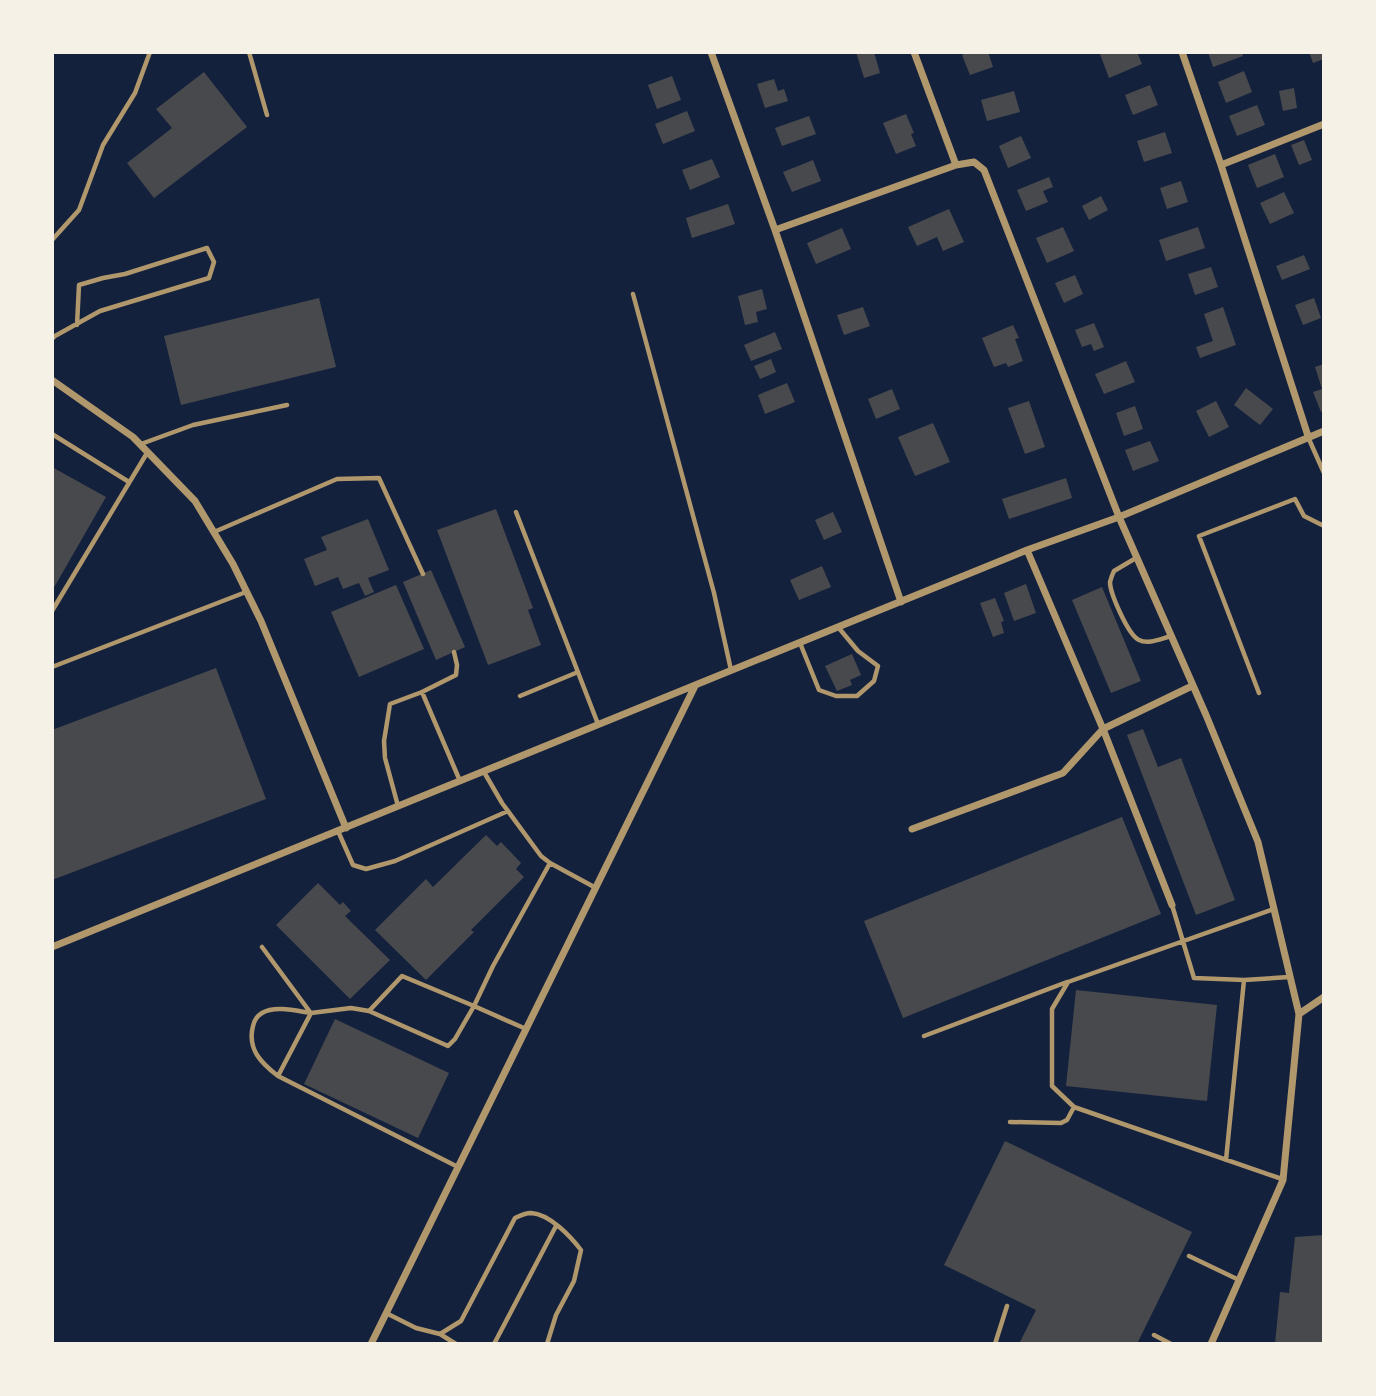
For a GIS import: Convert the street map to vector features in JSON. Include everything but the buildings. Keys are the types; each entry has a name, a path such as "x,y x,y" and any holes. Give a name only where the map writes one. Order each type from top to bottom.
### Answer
{"street":[{"path":"711,52 775,230 901,602"},
{"path":"914,52 956,165"},
{"path":"1182,52 1221,164 1308,436"},
{"path":"1221,164 1324,124"},
{"path":"775,230 956,165 974,162 984,170 1119,517 1206,715 1258,842 1299,1014 1283,1180 1211,1343"},
{"path":"52,380 140,444 195,501 261,621 342,830"},
{"path":"52,947 1027,550 1119,517 1324,430"},
{"path":"1027,550 1103,729 1172,905"},
{"path":"371,1343 695,686"},
{"path":"912,829 1063,773 1103,729 1192,687"},
{"path":"1299,1014 1324,997"}],"lane":[{"path":"52,240 79,210 103,145 135,93 150,52"},
{"path":"249,52 267,115"},
{"path":"52,338 77,325 100,311 209,278 214,262 207,248 125,274 79,285 77,325"},
{"path":"633,294 714,593 731,671"},
{"path":"140,444 193,425 286,405"},
{"path":"52,434 129,482"},
{"path":"1308,436 1324,473"},
{"path":"52,611 148,452"},
{"path":"214,532 337,479 379,478 423,574"},
{"path":"1259,693 1199,536 1295,499 1304,516 1324,526"},
{"path":"516,512 599,725"},
{"path":"1137,558 1114,571 1110,584 1124,621 1132,635 1139,640 1148,642 1171,636"},
{"path":"52,667 247,592"},
{"path":"800,643 819,690 836,696 857,696 874,681 878,666 858,651 838,627"},
{"path":"398,807 385,758 384,741 390,704 456,675 454,652"},
{"path":"520,696 578,672"},
{"path":"422,692 460,782"},
{"path":"484,772 541,856 596,888"},
{"path":"342,830 353,865 366,869 395,861 508,811"},
{"path":"458,1167 278,1076 266,1067 253,1050 251,1036 254,1021 263,1012 279,1010 311,1013 351,1008 369,1011 448,1046 474,1006 550,863"},
{"path":"1172,905 1194,978 1244,980 1290,977"},
{"path":"924,1036 1274,909"},
{"path":"262,947 311,1013"},
{"path":"369,1011 402,976 526,1029"},
{"path":"1226,1160 1244,980"},
{"path":"1068,982 1052,1009 1052,1086 1074,1107 1283,1180"},
{"path":"278,1076 311,1013"},
{"path":"1010,1122 1061,1123 1067,1120 1074,1107"},
{"path":"440,1334 461,1321 514,1218 531,1213 547,1218 570,1235 581,1250 574,1281 556,1315 547,1343"},
{"path":"494,1343 556,1226"},
{"path":"1189,1256 1239,1280"},
{"path":"995,1343 1007,1306"},
{"path":"386,1313 456,1343"},
{"path":"1154,1335 1171,1343"}]}
